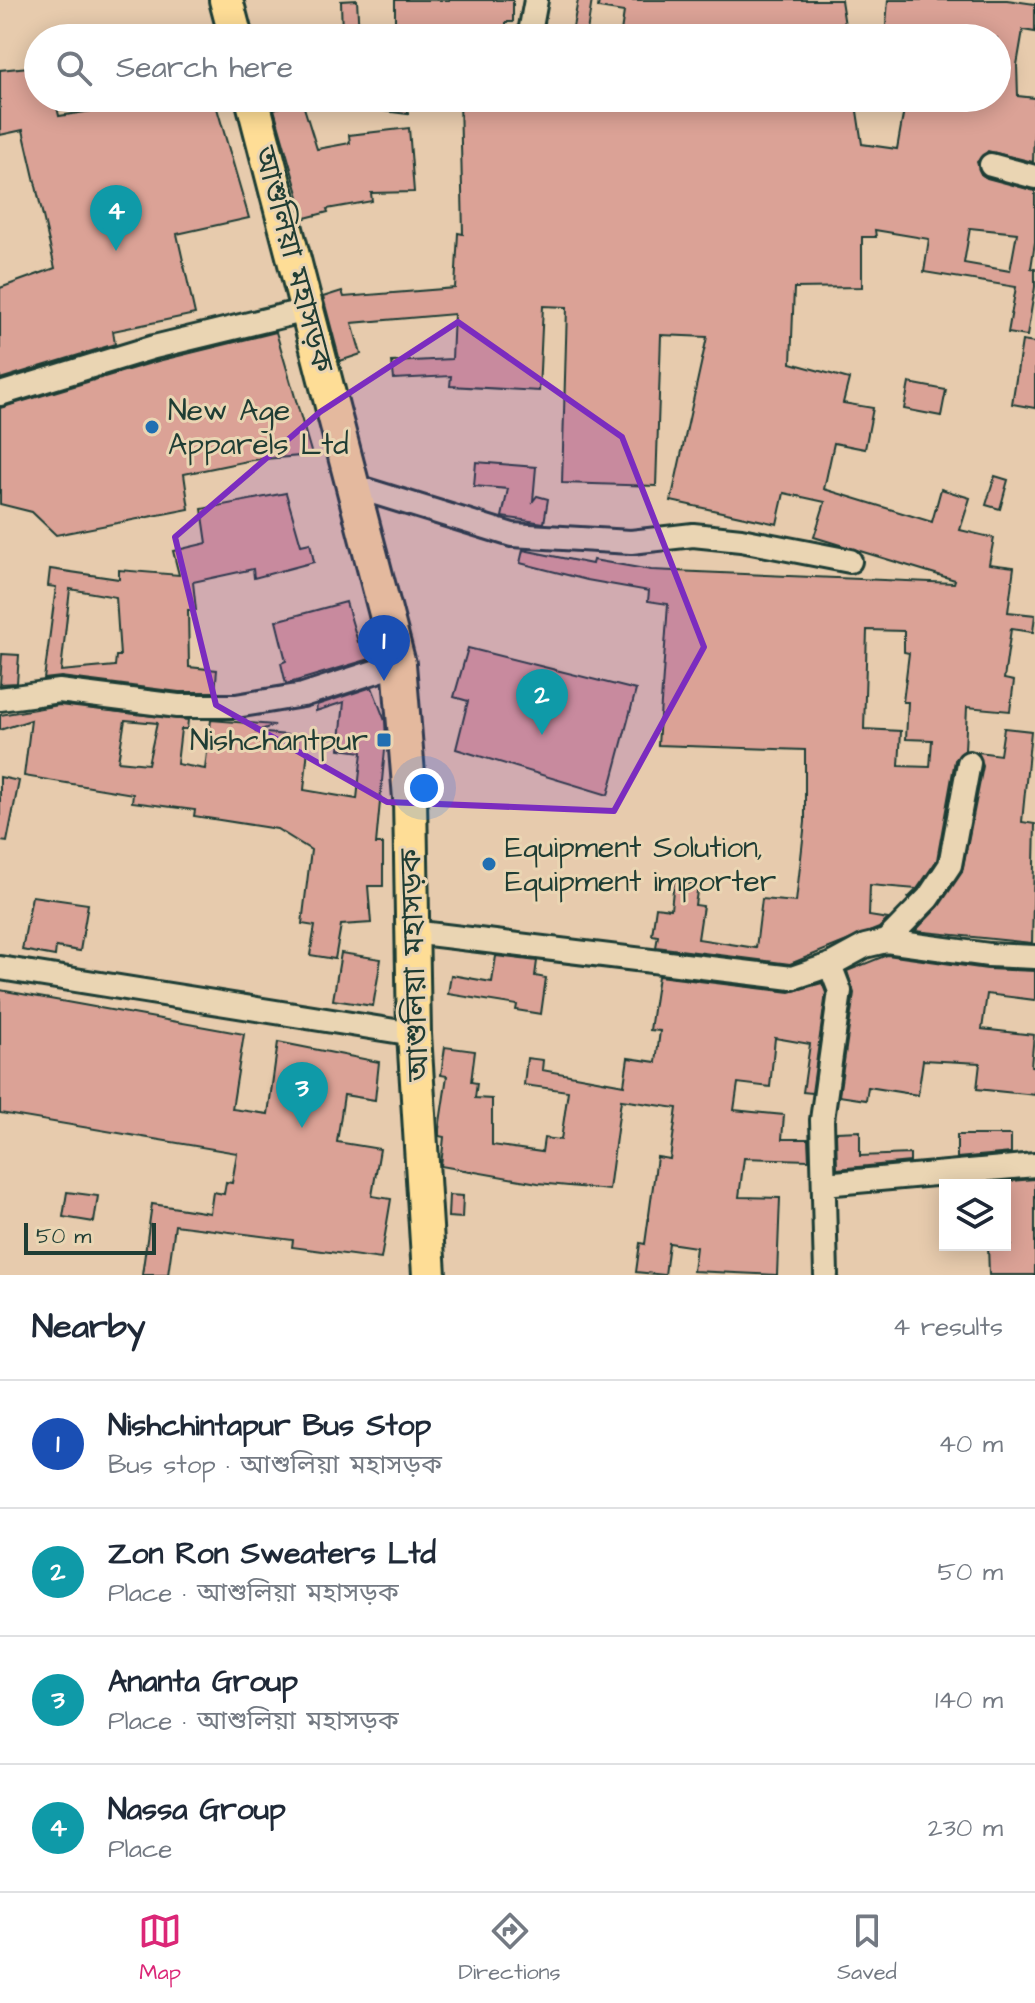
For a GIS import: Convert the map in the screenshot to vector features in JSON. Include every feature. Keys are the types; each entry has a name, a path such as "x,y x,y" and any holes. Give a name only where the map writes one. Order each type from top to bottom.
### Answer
{"highway":[{"path":"226,0 232,24"},
{"name":"আশুলিয়া মহাসড়ক","path":"256,112 399,664 410,798 414,1034 429,1275"}],"street":[{"path":"532,24 536,0"},
{"path":"991,165 1035,177"},
{"path":"0,394 154,347 307,310"},
{"path":"353,486 512,535 631,542 693,535 741,540 850,561"},
{"path":"0,699 59,691 178,706 236,706 303,695 399,664"},
{"path":"886,941 928,898 950,865 969,763"},
{"path":"412,932 792,978 830,965 865,946 886,941 989,955 1035,957"},
{"path":"826,1275 822,1120 840,991 830,965"},
{"path":"0,968 414,1034"},
{"path":"824,1184 1035,1165"}],"highlighted area":[{"path":"458,322 622,437 704,647 614,811 387,802 216,705 175,537 320,412"}],"building":[{"path":"357,0 358,24 342,24 341,1"},
{"path":"395,0 513,0 513,22 506,24 395,24"},
{"path":"578,0 592,0 588,24 574,24"},
{"path":"599,0 841,0 845,24 622,24 624,12 598,8"},
{"path":"888,0 1007,0 1035,4 1035,32 1023,30 1017,65 1018,96 1035,98 1033,162 988,151 977,162 981,174 987,178 1035,191 1035,242 1031,268 1035,269 1035,287 1027,336 1008,333 1016,287 924,272 929,239 875,230 876,237 862,237 862,287 794,288 791,363 849,379 843,403 873,408 865,449 834,443 824,489 932,522 941,489 970,498 960,530 994,538 989,564 1014,567 1008,612 1035,615 1033,632 1011,629 1004,679 1014,681 1010,711 967,707 965,750 955,760 937,860 917,889 870,885 869,916 888,919 879,928 790,964 656,947 658,936 652,935 656,907 671,909 674,881 698,885 695,905 703,906 698,939 756,948 762,899 796,902 805,822 805,750 658,745 668,604 648,601 649,591 587,580 520,563 523,550 592,564 593,560 651,570 954,583 955,580 814,537 825,502 784,493 777,524 671,501 707,337 661,335 656,486 562,483 567,307 543,306 539,391 450,386 451,376 394,379 392,362 452,359 454,314 352,323 361,354 340,361 323,297 342,291 344,297 455,288 458,233 463,234 460,112 857,112 862,144 897,149 904,112 1011,112 1011,24 886,24","holes":["970,228 1017,233 1010,271 964,263","867,630 904,631 904,652 909,653 903,702 908,702 906,739 932,740 930,767 899,766 901,731 864,729"]},
{"path":"24,67 24,112 58,112 59,116 85,112 218,112 249,218 177,234 195,314 113,331 115,344 0,379 0,288 55,268 23,130 0,135 0,70"},
{"path":"275,112 305,112 317,149 350,143 349,135 409,128 414,192 371,193 372,201 327,209 328,212 305,218"},
{"name":"New Age Apparels Ltd","path":"276,332 312,455 252,460 184,474 189,509 56,535 32,512 0,504 0,408 158,361"},
{"path":"1022,341 1035,343 1035,408 1012,404"},
{"path":"909,383 946,390 941,416 904,409"},
{"path":"476,462 536,467 533,501 537,496 548,499 544,523 502,517 508,489 474,486"},
{"path":"995,476 1008,480 1000,509 986,505"},
{"path":"286,493 301,545 310,543 314,562 254,578 253,569 193,582 196,610 188,610 189,667 217,670 215,692 179,692 61,677 44,679 56,587 48,586 50,569 119,579 119,570 179,575 173,551 207,543 202,509","holes":["70,589 116,597 120,656 116,656 115,666 61,671"]},
{"path":"346,602 358,642 363,640 370,659 286,684 281,663 286,661 276,621"},
{"path":"468,648 636,690 608,795 456,749 468,701 454,697"},
{"path":"2,654 19,655 17,683 0,684"},
{"path":"372,687 385,721 376,844 383,844 383,886 368,886 371,923 341,925 335,959 310,955 315,926 302,924 311,850 277,829 194,816 195,810 132,802 133,794 24,776 31,720 0,730 0,715 59,705 188,720 187,729 181,729 177,764 205,769 211,720 275,725 255,732 309,737 304,790 357,799 362,752 339,749 344,702 316,711 317,705","holes":["125,720 157,723 148,764 118,761"]},
{"path":"1004,728 1031,731 1022,822 1035,824 1032,943 915,931 939,906 962,872 983,766 978,752 1000,755"},
{"path":"0,777 19,781 7,842 0,841"},
{"path":"32,896 88,904 80,951 56,947 55,956 22,950"},
{"path":"341,953 381,959 373,1006 333,1000"},
{"path":"887,955 987,969 1035,971 1035,1000 987,994 982,1029 1034,1035 1031,1066 1035,1067 1035,1095 977,1089 980,1063 923,1060 918,1095 868,1087 866,1100 839,1096 854,993 847,971"},
{"path":"496,956 537,961 535,976 546,978 541,1014 516,1010 517,1005 448,994 451,975 492,982"},
{"path":"658,976 790,992 822,983 826,993 812,1093 803,1092 810,1044 775,1038 770,1087 738,1083 734,1110 784,1115 782,1139 808,1139 809,1160 744,1158 739,1197 780,1198 777,1275 693,1271 696,1247 669,1243 665,1275 636,1272 640,1243 645,1244 657,1157 670,1159 677,1108 621,1100 609,1190 538,1183 441,1166 444,1137 439,1136 439,1129 447,1076 441,1075 445,1047 475,1051 471,1082 477,1083 475,1098 492,1099 492,1145 542,1152 544,1138 561,1140 568,1091 524,1085 527,1058 543,1060 542,1070 624,1085 628,1058 656,1062 660,1031 650,1030"},
{"path":"0,990 244,1034 232,1109 268,1114 278,1042 379,1062 375,1100 344,1095 337,1142 380,1149 372,1196 391,1199 381,1259 292,1247 293,1240 175,1225 168,1275 142,1275 152,1204 210,1213 213,1192 224,1194 226,1182 232,1183 237,1153 0,1113"},
{"path":"860,1131 860,1156 910,1154 910,1162 837,1169 836,1132"},
{"path":"957,1135 1011,1135 1011,1153 957,1158"},
{"path":"1035,1179 1035,1275 989,1275 988,1251 1011,1251 1011,1181"},
{"path":"67,1192 98,1196 94,1222 63,1217"},
{"path":"449,1195 463,1196 462,1218 448,1217"}],"place":[{"name":"Nassa Group","path":"116,251"},
{"name":"New Age Apparels Ltd","path":"152,427"},
{"name":"Nishchintapur Bus Stop","path":"384,681"},
{"name":"Zon Ron Sweaters Ltd","path":"542,735"},
{"name":"Nishchantpur","path":"384,740"},
{"name":"Equipment Solution, Equipment importer","path":"489,864"},
{"name":"Ananta Group","path":"302,1128"}]}
